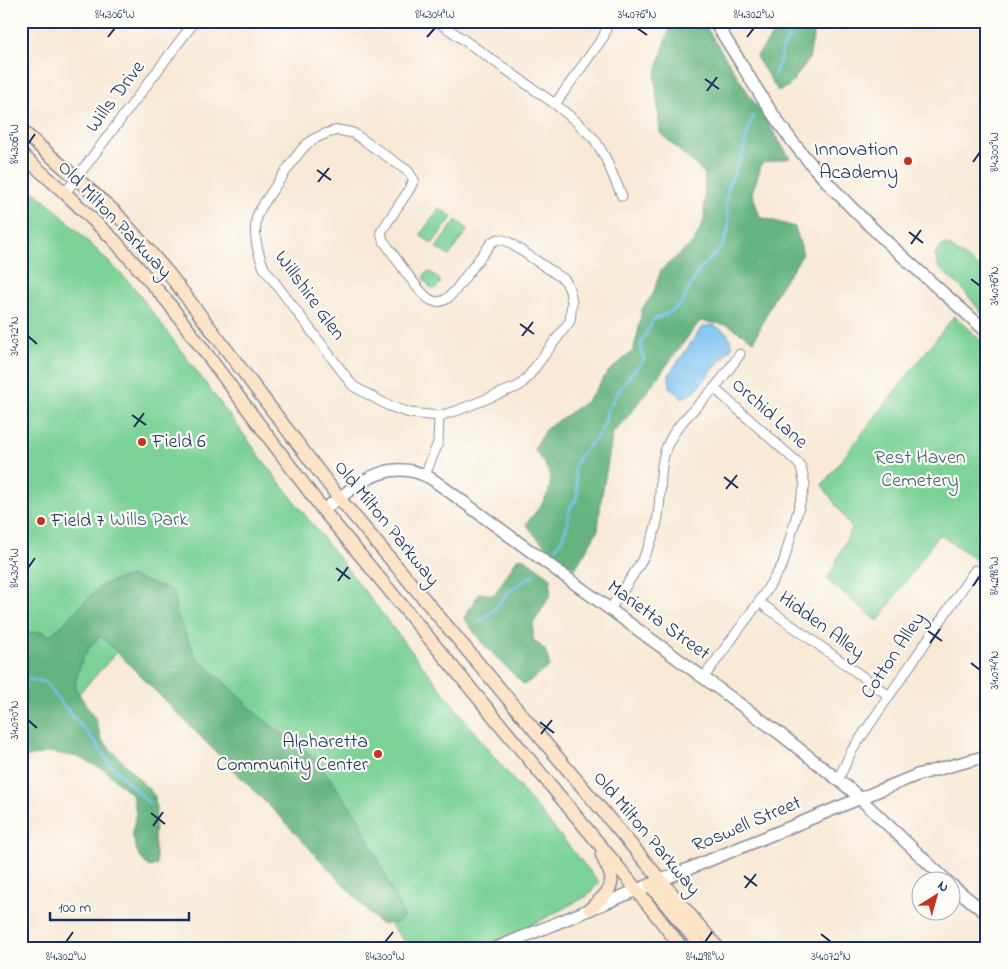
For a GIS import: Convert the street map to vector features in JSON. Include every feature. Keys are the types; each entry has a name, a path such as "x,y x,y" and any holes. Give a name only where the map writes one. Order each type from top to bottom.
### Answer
{"main road":[{"name":"Old Milton Parkway","path":"21,130 116,213 169,274 339,498 718,948"},
{"name":"Old Milton Parkway","path":"21,154 114,240 167,301 323,510 600,845 682,948"},
{"path":"590,909 608,892 611,884 610,872 604,861 600,845"},
{"path":"650,885 702,948"}],"street":[{"path":"437,21 555,104 595,140 605,156 622,196"},
{"path":"555,104 604,36 608,21"},
{"path":"714,21 774,117 824,180 856,213 987,332"},
{"name":"Wills Drive","path":"65,193 194,22"},
{"name":"Willshire Glen","path":"338,130 353,133 408,171 414,180 381,232 383,240 422,293 432,301 440,302 447,299 492,242 498,239 507,240 565,280 570,291 572,302 570,321 519,386 439,416 410,412 389,406 353,386 264,268 257,252 254,235 258,214 305,145 321,134 338,130"},
{"path":"610,609 639,567 652,538 658,514 662,464 668,444 695,406 714,388 740,354"},
{"name":"Orchid Lane","path":"704,677 759,602 783,564 805,485 801,467 796,461 714,388"},
{"path":"425,476 438,443 439,416"},
{"name":"Marietta Street","path":"323,510 369,478 384,472 402,469 425,476 439,484 779,733 860,799 937,872"},
{"name":"Cotton Alley","path":"838,780 851,752 888,695 975,570"},
{"name":"Hidden Alley","path":"759,602 888,695"},
{"name":"Roswell Street","path":"496,948 917,775 987,756"},
{"name":"Marietta Street","path":"960,892 987,914"}],"green space":[{"path":"672,21 702,21 790,158 762,163 752,193 760,217 795,227 803,254 777,292 754,341 728,325 700,321 623,423 613,433 601,500 598,530 575,569 538,539 526,524 550,488 548,471 534,449 546,429 587,401 608,372 633,351 642,309 653,294 661,270 694,242 704,221 705,174 660,133 655,76"},
{"path":"781,21 816,21 809,59 789,86 778,91 756,57 781,24"},
{"name":"Wills Park","path":"21,181 54,208 132,285 277,479 490,752 599,882 587,896 484,948 410,948 275,789 123,646 21,756"},
{"path":"439,208 452,217 432,244 420,235"},
{"path":"456,220 468,229 449,256 436,248"},
{"path":"943,245 948,245 987,273 987,320 961,287 939,268 935,254"},
{"path":"430,272 441,283 435,289 430,287 423,278 426,273"},
{"name":"Rest Haven Cemetery","path":"954,316 987,346 987,567 939,534 878,621 827,580 852,528 822,485"},
{"path":"522,557 551,578 550,596 533,624 533,639 545,650 550,666 524,685 483,644 464,618 479,593 494,595 517,559"},
{"path":"130,576 174,591 176,613 195,655 259,716 317,760 359,819 404,917 397,923 380,924 283,820 101,636 86,652 78,673 75,688 96,720 101,739 155,796 154,838 157,865 149,867 139,856 132,835 136,812 132,795 105,770 78,757 49,752 21,759 21,633 44,632 49,636 101,585"}],"water":[{"path":"713,325 727,333 733,346 694,392 682,398 670,388 669,375 702,327"}],"waterway":[{"path":"774,75 780,61 782,49 788,40 794,21"},
{"path":"962,21 964,25"},
{"path":"556,547 562,539 567,526 570,508 577,498 574,469 579,457 598,436 604,425 607,410 628,377 645,359 641,353 641,344 653,320 672,311 681,304 699,270 723,246 729,227 726,198 729,185 743,152 753,116"},
{"path":"479,622 495,609 509,591 533,575"},
{"path":"21,678 45,682 96,743 110,764 149,803"}],"place":[{"name":"Innovation Academy","path":"908,161"},
{"name":"Field 6","path":"142,442"},
{"name":"Field 7","path":"41,521"},
{"name":"Alpharetta Community Center","path":"378,754"}]}
